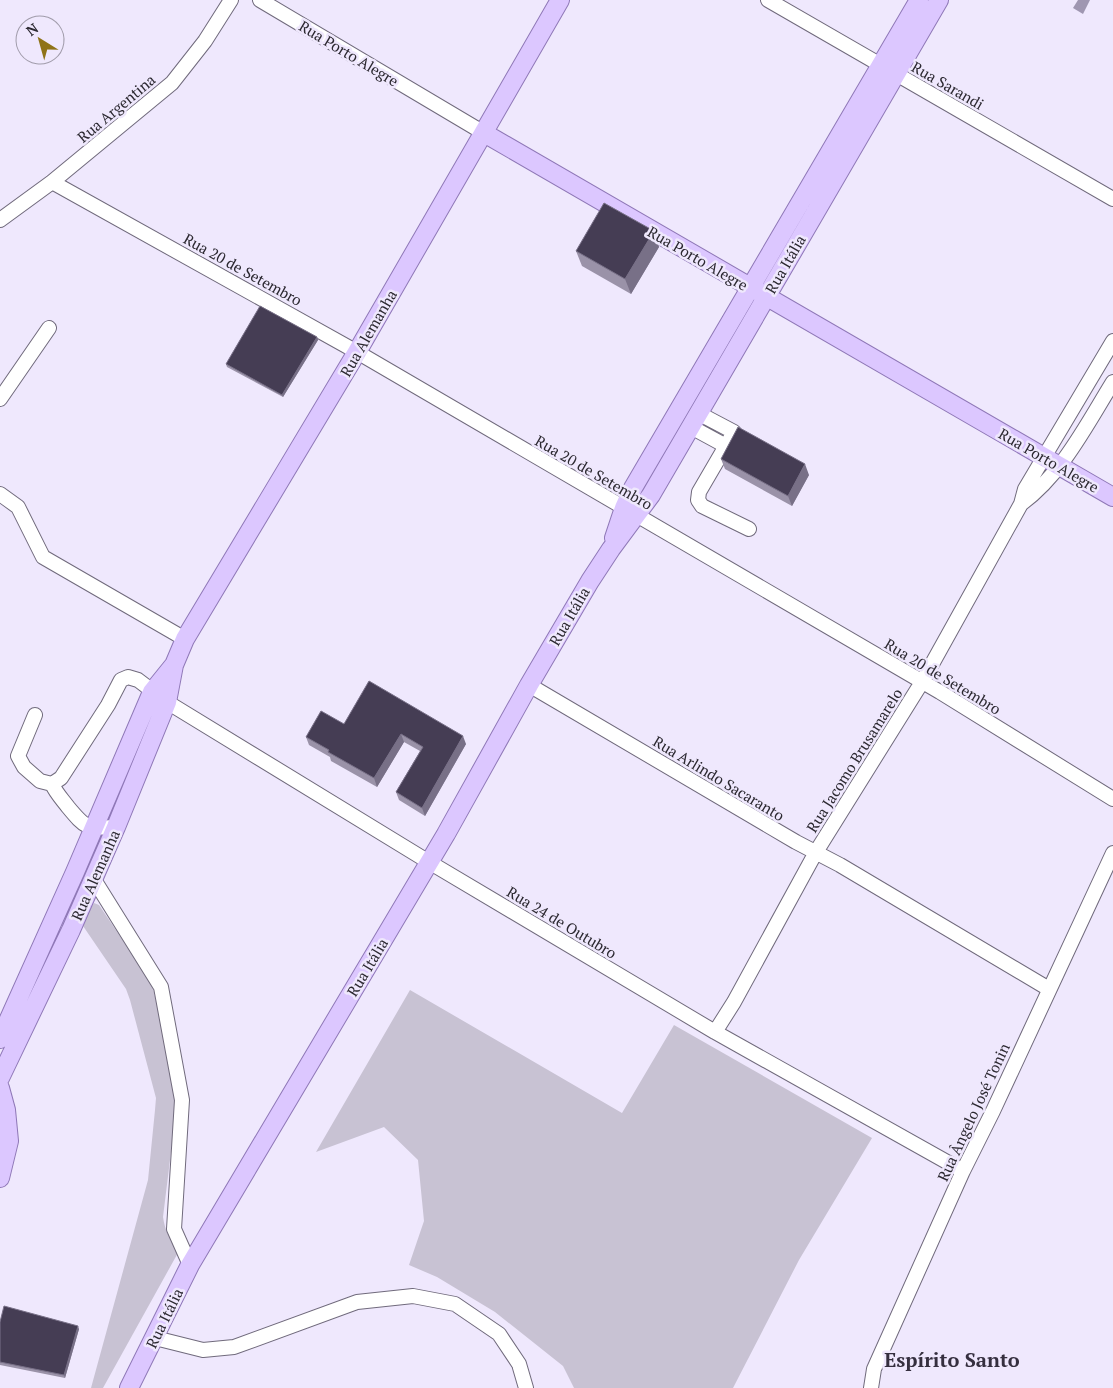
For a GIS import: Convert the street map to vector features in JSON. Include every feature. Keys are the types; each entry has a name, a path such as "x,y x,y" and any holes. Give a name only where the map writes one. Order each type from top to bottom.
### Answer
{"main road":[{"name":"Rua Alemanha","path":"0,1078 71,930 116,827 167,702 174,665 185,639 357,352 560,0"},
{"name":"Rua Itália","path":"630,512 651,495 766,297 888,70 919,0"},
{"name":"Rua Itália","path":"128,1388 155,1338 190,1265 429,862 590,581 611,549 630,512 633,488 750,288 888,70 939,0"},
{"name":"Rua Porto Alegre","path":"484,133 1113,497"},
{"name":"Rua Alemanha","path":"0,1039 152,692 174,665"},
{"path":"0,1088 6,1110 9,1141 0,1178"}],"street":[{"name":"Rua Argentina","path":"0,220 52,182 172,83 206,41 231,0"},
{"name":"Rua Porto Alegre","path":"260,0 484,133"},
{"name":"Rua Sarandi","path":"768,0 1113,199"},
{"name":"Rua 20 de Setembro","path":"52,182 357,352 922,682 1113,799"},
{"path":"0,399 49,328"},
{"path":"1051,462 1113,341"},
{"path":"1051,462 1078,440 1113,382"},
{"path":"694,420 734,432 700,492 698,500 702,506 749,529"},
{"path":"694,420 726,446"},
{"name":"Rua Jacomo Brusamarelo","path":"715,1032 734,1002 816,852 922,682 1021,504 1025,489 1051,462"},
{"path":"0,494 18,507 43,557 185,639"},
{"name":"Rua 24 de Outubro","path":"52,784 61,778 108,705 121,680 128,677 138,680 167,702 429,862 715,1032 963,1171"},
{"name":"Rua Arlindo Sacaranto","path":"529,685 1049,989"},
{"path":"35,715 18,756 24,767 40,781 52,784 56,793 82,824 94,828 116,827"},
{"name":"Rua Ângelo José Tonin","path":"871,1388 874,1369 963,1171 993,1111 1113,853"},
{"path":"93,878 161,987 182,1100 174,1229 190,1265"},
{"path":"155,1338 203,1350 234,1347 357,1302 413,1296 455,1304 499,1334 519,1364 526,1388"}],"shaded area":[{"path":"1078,0 1090,0 1083,14 1073,8"},
{"path":"94,903 99,905 151,982 154,992 176,1094 176,1111 163,1217 168,1235 179,1251 103,1388 91,1388 148,1180 156,1098 126,989 81,923"},
{"path":"410,990 622,1113 674,1025 872,1138 799,1260 733,1388 574,1388 563,1366 495,1312 437,1277 409,1265 424,1221 418,1160 384,1127 316,1152"}],"building":[{"path":"604,203 654,231 625,279 576,251"},
{"path":"260,306 317,337 282,395 226,364"},
{"path":"738,427 805,464 788,496 721,459"},
{"path":"369,681 463,736 422,808 396,792 423,747 401,734 374,778 306,737 321,711 344,724"},
{"path":"4,1306 78,1326 64,1375 0,1362 0,1322"}],"district":[{"name":"Espírito Santo","path":"952,1359"}]}
